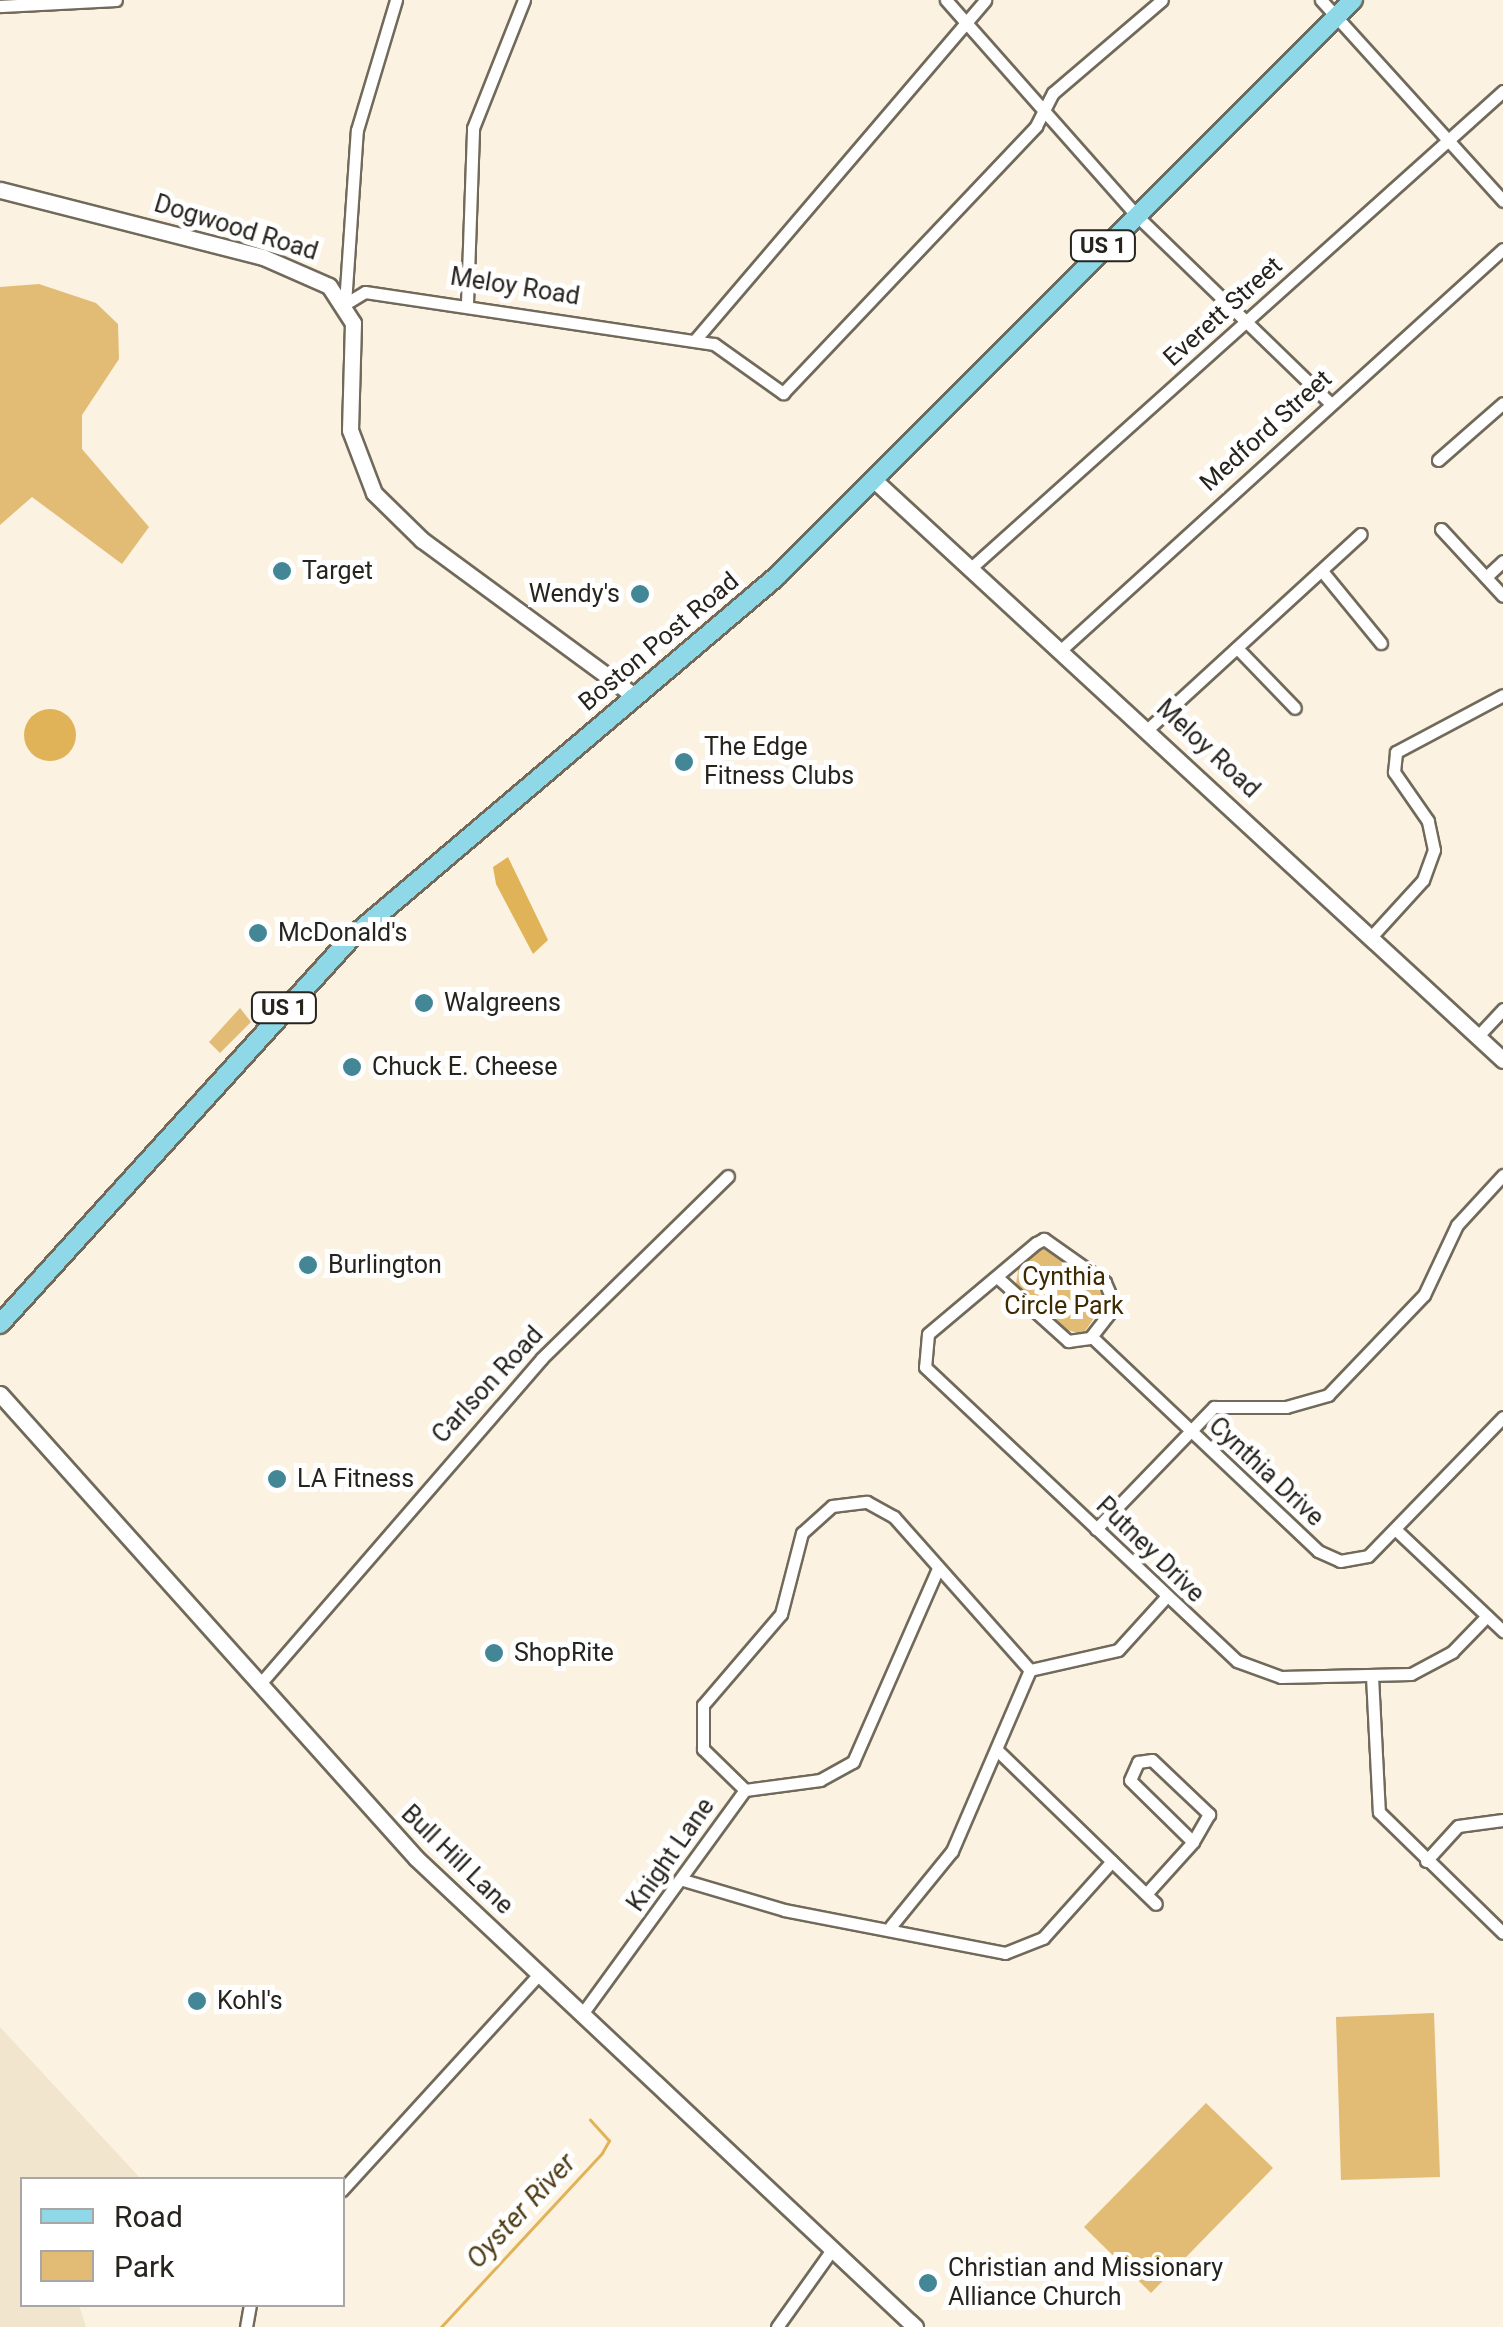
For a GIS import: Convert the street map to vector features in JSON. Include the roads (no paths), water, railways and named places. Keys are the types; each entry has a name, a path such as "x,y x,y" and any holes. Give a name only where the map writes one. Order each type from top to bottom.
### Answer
{"main road":[{"name":"Boston Post Road","path":"0,1324 351,938 776,577 1135,214 1354,0"},
{"name":"Dogwood Road","path":"0,190 300,268 345,304"},
{"path":"345,304 354,337 352,440 374,493 422,540 633,695"},
{"name":"Meloy Road","path":"874,479 1149,728 1503,1060"},
{"name":"Bull Hill Lane","path":"0,1394 416,1858 915,2327"}],"street":[{"path":"0,6 116,0"},
{"path":"345,304 357,130 396,0"},
{"path":"467,303 473,128 524,0"},
{"path":"946,0 1135,214 1250,318 1330,403"},
{"path":"695,340 962,20 984,0"},
{"path":"1043,110 1162,0"},
{"path":"1320,0 1503,201"},
{"name":"Everett Street","path":"972,568 1503,91"},
{"name":"Meloy Road","path":"345,304 365,292 467,303 695,340 727,348 783,393 1043,110"},
{"name":"Medford Street","path":"1062,649 1503,249"},
{"path":"1438,460 1503,403"},
{"path":"1441,529 1503,596"},
{"path":"1149,728 1361,534"},
{"path":"1486,577 1503,562"},
{"path":"1322,571 1381,643"},
{"path":"1237,648 1295,708"},
{"path":"1371,938 1423,880 1434,850 1428,821 1394,772 1396,752 1503,695"},
{"path":"1478,1036 1503,1009"},
{"path":"1096,1529 1223,1402 1286,1407 1328,1396 1424,1296 1457,1225 1503,1175"},
{"name":"Carlson Road","path":"259,1685 542,1358 728,1176"},
{"path":"1041,1240 1060,1242 1114,1295 1092,1336 1061,1338 997,1277 1041,1240"},
{"name":"Putney Drive","path":"997,1277 928,1334 921,1361 1166,1598 1254,1670 1372,1676 1425,1669 1487,1616"},
{"name":"Cynthia Drive","path":"1092,1336 1189,1432 1331,1559 1360,1560 1503,1417"},
{"path":"1494,1428 1503,1440"},
{"path":"745,1790 708,1756 701,1712 781,1614 808,1524 832,1506 867,1502 894,1516 1030,1670"},
{"path":"1395,1529 1503,1630"},
{"name":"Knight Lane","path":"582,2014 684,1880 745,1790 820,1780 853,1762 938,1568"},
{"path":"1030,1670 1118,1650 1166,1598"},
{"path":"891,1926 952,1851 1030,1670"},
{"path":"1372,1676 1376,1804 1426,1861 1503,1933"},
{"path":"997,1750 1151,1899 1192,1842 1209,1814 1161,1766 1138,1762 1134,1786 1192,1842"},
{"path":"1426,1861 1458,1826 1503,1820"},
{"path":"684,1880 784,1910 891,1926 1016,1952 1044,1938 1112,1861"},
{"path":"345,2187 540,1973"},
{"path":"777,2327 831,2250"}],"waterway":[{"name":"Oyster River","path":"441,2327 602,2153 609,2141 590,2120"}],"place":[{"name":"Target","path":"282,571"},
{"name":"Wendy's","path":"640,594"},
{"name":"The Edge Fitness Clubs","path":"684,762"},
{"name":"McDonald's","path":"258,933"},
{"name":"Walgreens","path":"424,1003"},
{"name":"Chuck E. Cheese","path":"352,1067"},
{"name":"Burlington","path":"308,1265"},
{"name":"LA Fitness","path":"277,1479"},
{"name":"ShopRite","path":"494,1653"},
{"name":"Kohl's","path":"197,2001"},
{"name":"Christian and Missionary Alliance Church","path":"928,2283"}],"park label":[{"name":"Cynthia Circle Park","path":"1064,1292"}]}
